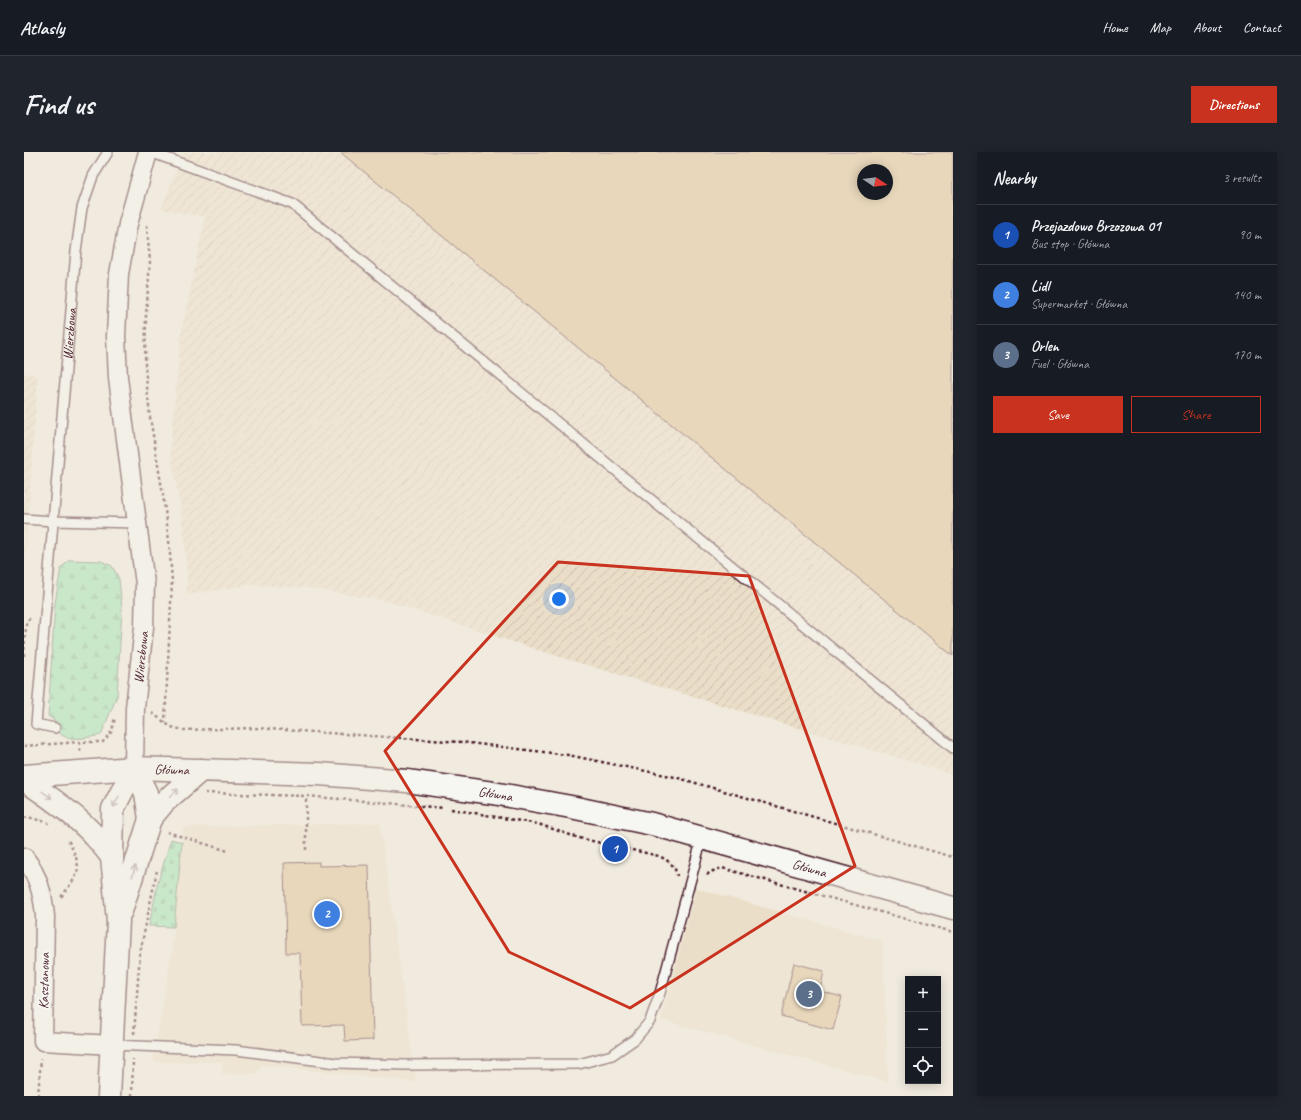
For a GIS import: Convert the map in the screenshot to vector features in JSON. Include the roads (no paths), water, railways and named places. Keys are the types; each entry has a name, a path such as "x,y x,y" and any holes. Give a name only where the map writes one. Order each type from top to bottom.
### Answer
{"main road":[{"name":"Główna","path":"24,776 134,768 319,774 415,782 493,793 620,816 703,837 953,908"},
{"path":"134,768 159,822"},
{"path":"109,1096 118,921 112,857 113,809 134,768"},
{"path":"118,921 159,822 164,802 200,770"},
{"path":"24,780 45,793 69,812 90,831 112,857"}],"street":[{"name":"Wierzbowa","path":"134,768 135,708 144,627 145,584 118,378 116,336 119,274 128,224 149,152"},
{"name":"Kasztanowa","path":"24,857 31,867 39,884 44,900 43,1041 112,1045"}],"lane":[{"name":"Wierzbowa","path":"55,728 36,724 76,251 82,208 94,176 108,152"},
{"path":"149,152 292,204 953,748"},
{"path":"24,519 137,523"},
{"path":"112,1045 236,1050 337,1063 406,1065 579,1064 612,1055 635,1039 650,1021 660,993 703,837"}],"place":[{"name":"Przejazdowo Brzozowa 01","path":"615,849"},
{"name":"Lidl","path":"327,914"},
{"name":"Orlen","path":"809,994"}]}
